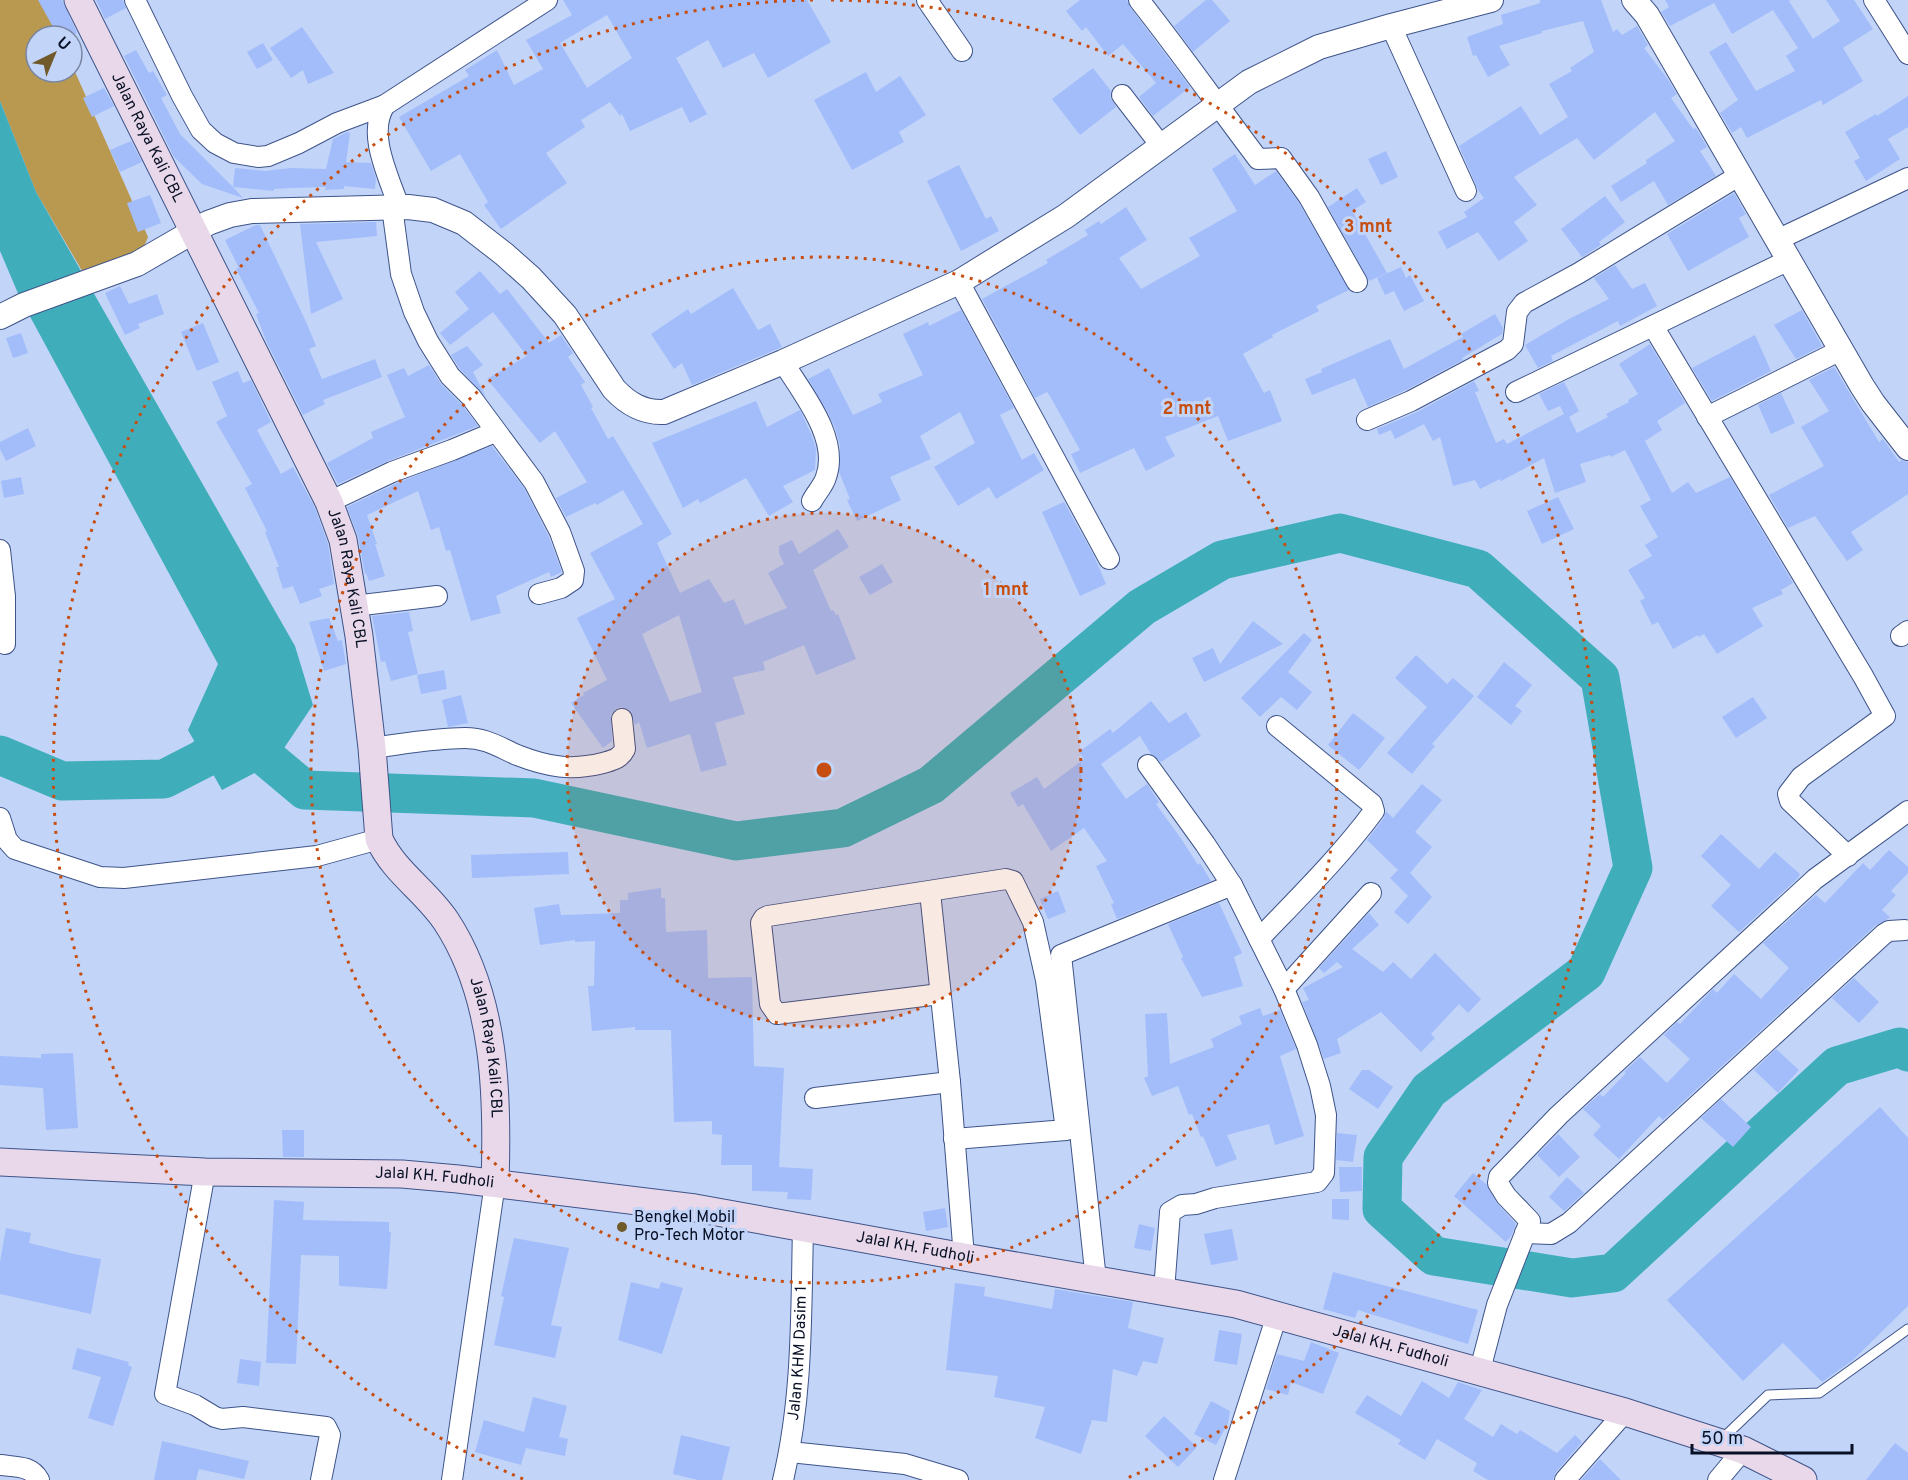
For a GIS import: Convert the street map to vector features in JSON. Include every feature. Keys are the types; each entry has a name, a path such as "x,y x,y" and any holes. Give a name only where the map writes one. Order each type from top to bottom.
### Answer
{"main road":[{"name":"Jalan Raya Kali CBL","path":"78,0 329,502 343,540 372,748 378,836 384,851 396,867 443,917 459,941 474,979 489,1041 495,1085 495,1183"},
{"name":"Jalal KH. Fudholi","path":"0,1162 205,1172 402,1174 695,1208 803,1227 1236,1304 1625,1412 1731,1446 1803,1480"}],"street":[{"path":"135,0 201,130 215,143 234,153 258,157 268,156 337,123 385,105 547,0"},
{"path":"927,0 962,51"},
{"path":"1139,0 1258,159 1281,158 1309,197 1357,282"},
{"path":"0,317 24,305 136,264 192,232 230,215 252,211 396,207 433,210 464,223 531,278 565,315 614,389 624,399 638,408 651,412 674,409 959,282 1066,216 1250,82 1319,47 1491,0"},
{"path":"1634,0 1647,15 1841,350 1873,402 1908,448"},
{"path":"1874,0 1908,54"},
{"path":"1391,26 1466,191"},
{"path":"1122,95 1162,147"},
{"path":"385,105 376,125 376,137 396,207 401,274 414,312 428,341 450,376 471,398 534,482 560,532 574,570 575,576 570,583 561,588 538,594"},
{"path":"1367,420 1411,401 1507,350 1513,344 1517,312 1524,303 1579,273 1740,175"},
{"path":"1516,393 1653,326 1908,178"},
{"path":"959,282 1108,559"},
{"path":"1653,326 1885,716 1801,777 1788,794 1790,801 1848,856"},
{"path":"1707,417 1841,350"},
{"path":"783,362 827,437 829,447 826,477 812,501"},
{"path":"329,502 392,472 495,432"},
{"path":"0,550 5,644"},
{"path":"354,606 437,596"},
{"path":"372,748 466,738 492,742 535,761 560,767 582,768 617,759 623,753 625,749 622,719"},
{"path":"1258,939 1322,874 1374,811 1372,804 1277,726"},
{"path":"1148,765 1206,844 1232,885 1284,988 1307,1045 1320,1086 1326,1115 1324,1173 1317,1182 1215,1198 1196,1204 1182,1205 1170,1212 1164,1291"},
{"path":"1480,1370 1497,1305 1530,1223 1529,1218 1506,1196 1498,1183 1499,1177 1576,1099 1815,879 1908,812"},
{"path":"0,818 7,840 15,849 100,877 124,878 317,856 378,836"},
{"path":"940,994 777,1014 770,1004 761,924 768,916 1006,879 1013,881 1033,922 1046,980 1066,1130 954,1139"},
{"path":"1096,1280 1061,955 1232,885"},
{"path":"930,892 950,1082 964,1257"},
{"path":"1284,988 1371,893"},
{"path":"1521,1241 1551,1234 1569,1223 1884,934 1905,930"},
{"path":"815,1098 950,1082"},
{"path":"205,1172 165,1395 195,1405 222,1419 243,1417 326,1427 330,1435 321,1480"},
{"path":"452,1480 495,1183"},
{"name":"Jalan KHM Dasim 1","path":"783,1480 790,1452 800,1373 803,1227"},
{"path":"1224,1480 1277,1315"},
{"path":"1564,1480 1625,1412"},
{"path":"1718,1480 1731,1446"},
{"path":"790,1452 905,1464 958,1480"},
{"path":"0,1465 26,1468 36,1474 39,1480"}],"lane":[{"path":"1731,1446 1767,1395 1820,1393 1908,1329"}],"shaded area":[{"path":"0,0 43,0 54,24 24,24 24,84 80,84 148,237 137,264 88,281 36,192 0,101"},
{"path":"0,101 36,192 295,646 313,705 274,763 222,790 188,730 218,664 20,298 0,251"}],"building":[{"path":"38,0 62,0 73,24 51,24"},
{"path":"96,0 123,0 126,8 105,19"},
{"path":"563,0 807,0 831,42 768,78 754,53 723,68 708,40 676,58 707,114 690,123 682,107 630,131 622,114 620,116 610,102 581,120 585,127 546,153 567,183 501,229 484,205 488,202 460,154 431,171 399,117 469,76 465,70 497,50 514,85 543,69 526,40 572,15","holes":["607,15 632,58 587,88 560,43"]},
{"path":"1080,0 1127,0 1190,87 1153,116 1139,97 1156,83 1123,44 1108,56 1086,27 1082,31 1066,11"},
{"path":"1206,0 1212,0 1230,21 1193,52 1174,26"},
{"path":"1540,0 1601,0 1613,32 1617,29 1622,35 1637,26 1648,45 1644,48 1677,94 1671,98 1693,129 1696,128 1707,147 1700,151 1716,176 1668,205 1654,181 1621,202 1611,186 1647,163 1646,160 1675,141 1655,112 1594,160 1577,138 1514,177 1537,205 1514,222 1528,241 1499,261 1478,232 1447,249 1438,232 1467,217 1464,212 1484,198 1478,190 1459,146 1521,106 1540,135 1568,117 1549,84 1572,71 1570,68 1594,52 1583,21 1542,31 1542,33 1499,46 1510,65 1488,77 1476,55 1473,56 1467,37 1503,24 1501,15 1540,3"},
{"path":"1665,0 1791,0 1789,1 1813,39 1840,21 1826,0 1854,0 1873,29 1843,48 1863,81 1823,105 1821,100 1747,138 1741,127 1732,133 1720,113 1738,100 1709,52 1726,42 1756,91 1795,71 1786,56 1798,48 1773,10 1732,34 1714,3 1670,26 1661,12 1669,7"},
{"path":"302,27 334,73 308,84 303,70 291,78 270,48"},
{"path":"263,43 273,60 257,69 247,52"},
{"path":"136,50 149,73 153,71 167,95 161,98 180,134 243,198 202,184 174,157 124,56"},
{"path":"1093,68 1111,91 1110,97 1116,107 1080,135 1052,99"},
{"path":"866,72 876,92 900,76 926,115 899,132 904,142 852,170 814,100"},
{"path":"104,88 114,106 92,117 83,98"},
{"path":"1908,96 1908,127 1888,139 1900,159 1866,181 1854,161 1860,158 1845,132 1876,114 1877,116"},
{"path":"347,132 350,133 346,162 371,163 376,178 375,189 344,186 344,189 290,188 274,189 274,191 233,187 235,168 265,171 290,168 326,169 333,139"},
{"path":"131,141 142,162 120,172 110,150"},
{"path":"1386,151 1398,177 1381,185 1368,159"},
{"path":"1235,154 1255,185 1276,171 1299,203 1349,290 1316,306 1319,311 1272,335 1273,337 1243,354 1264,393 1270,390 1282,421 1228,441 1218,416 1165,437 1175,456 1146,471 1134,448 1080,473 1071,454 1080,450 1050,396 1047,392 1035,398 982,299 1048,263 1046,260 1088,235 1085,230 1099,221 1101,224 1126,207 1147,240 1119,258 1141,289 1200,256 1189,238 1237,211 1212,169"},
{"path":"959,165 986,219 991,216 999,231 961,251 927,181"},
{"path":"1357,188 1366,202 1352,211 1387,273 1369,281 1328,207"},
{"path":"1734,193 1746,214 1739,218 1749,237 1688,271 1667,234"},
{"path":"150,195 161,223 138,232 127,203"},
{"path":"1605,196 1625,222 1599,242 1601,245 1582,257 1561,229"},
{"path":"376,222 377,236 316,242 343,299 311,314 300,224"},
{"path":"260,225 307,324 316,346 309,349 322,379 375,359 382,377 323,400 325,404 303,415 266,341 256,314 259,313 236,269 239,268 225,240"},
{"path":"1615,265 1632,289 1645,283 1657,306 1620,326 1618,321 1551,356 1553,361 1538,368 1525,345 1609,299 1594,278"},
{"path":"1401,267 1406,278 1410,275 1424,301 1404,311 1394,291 1385,295 1377,278"},
{"path":"480,271 500,294 507,289 549,343 561,335 573,353 568,357 585,382 581,385 608,439 613,436 672,534 657,543 680,593 709,579 724,603 734,599 745,625 787,608 768,573 784,564 779,553 779,546 792,540 799,554 838,529 849,547 813,570 831,611 838,614 856,659 816,675 804,645 763,662 765,670 733,677 745,714 715,723 727,765 701,772 690,734 647,748 639,722 635,725 631,712 621,707 611,714 612,741 603,748 571,703 584,695 583,693 607,680 577,618 615,599 590,553 643,524 623,490 597,505 595,503 566,517 556,498 587,482 555,431 540,443 487,379 527,356 493,312 450,345 440,333 469,309 455,292","holes":["679,615 702,692 670,702 642,634"]},
{"path":"120,286 129,304 157,294 164,314 138,324 140,328 125,335 105,293"},
{"path":"733,288 758,330 770,324 782,347 692,385 682,363 674,369 651,334 688,309 691,314"},
{"path":"961,310 1014,408 1000,415 1022,460 1034,453 1044,470 996,499 989,487 958,506 934,467 975,443 960,412 920,436 931,459 890,477 901,500 857,521 847,500 850,499 839,472 840,446 835,428 808,379 829,368 853,415 882,402 878,394 923,375 903,334 928,322 929,326"},
{"path":"1802,310 1822,346 1796,359 1774,325"},
{"path":"1495,314 1503,328 1502,334 1462,358 1463,360 1368,407 1355,378 1312,395 1305,379 1322,372 1321,369 1390,339 1404,369 1463,337 1461,334"},
{"path":"203,323 219,362 197,371 181,332"},
{"path":"21,333 28,353 13,358 6,338"},
{"path":"1755,335 1771,371 1712,401 1692,368"},
{"path":"1650,344 1685,403 1657,421 1662,430 1645,441 1672,493 1688,482 1696,493 1730,477 1793,583 1781,590 1783,594 1752,608 1763,626 1717,654 1704,634 1673,649 1658,622 1652,625 1640,601 1645,598 1628,570 1652,556 1645,545 1658,537 1640,506 1651,500 1625,450 1611,457 1610,455 1580,464 1586,482 1555,493 1544,458 1501,481 1500,479 1480,489 1475,480 1453,486 1440,437 1433,441 1424,424 1395,439 1391,430 1379,435 1377,429 1417,412 1474,381 1479,391 1475,392 1496,443 1504,439 1507,444 1564,414 1560,406 1548,411 1539,394 1564,382 1579,411 1569,417 1577,433 1608,417 1606,414 1629,402 1628,400 1638,394 1619,364"},
{"path":"467,346 483,365 473,372 486,397 459,368 451,355"},
{"path":"429,365 441,384 462,405 478,426 388,461 338,484 327,463 373,438 371,432 405,417 387,375 404,368 408,376"},
{"path":"1834,367 1879,442 1883,439 1899,462 1902,460 1908,462 1908,494 1851,532 1863,550 1847,561 1815,516 1788,528 1769,495 1824,466 1801,427 1829,411 1809,380"},
{"path":"238,371 243,383 251,380 271,422 257,430 281,474 293,467 315,508 328,544 334,584 319,589 322,596 300,604 293,586 283,589 276,567 279,567 265,532 267,531 245,488 252,484 216,422 227,416 212,382"},
{"path":"1781,393 1795,423 1771,434 1758,405"},
{"path":"756,401 767,427 800,410 816,449 815,470 783,486 793,502 769,516 746,478 700,503 698,499 683,508 652,443"},
{"path":"28,428 36,446 6,461 0,449 0,442"},
{"path":"492,446 524,488 549,537 562,572 551,577 549,572 496,596 501,613 471,621 450,550 446,551 439,527 431,530 418,491 367,515 385,576 369,581 365,574 358,537 347,507 397,483"},
{"path":"21,477 24,494 4,498 1,481"},
{"path":"1558,497 1574,529 1542,544 1527,511"},
{"path":"1064,502 1094,556 1106,584 1080,596 1042,512"},
{"path":"882,564 893,582 870,595 859,577"},
{"path":"409,612 413,631 408,632 418,674 391,681 385,661 381,662 372,616"},
{"path":"329,618 338,641 342,640 346,664 324,671 309,622"},
{"path":"1253,621 1283,644 1204,682 1192,658 1213,648 1220,664"},
{"path":"1304,633 1312,640 1288,672 1312,692 1297,710 1281,697 1260,717 1241,698"},
{"path":"1416,655 1447,684 1453,678 1474,696 1432,744 1435,746 1412,774 1387,753 1427,707 1395,678"},
{"path":"1504,662 1532,685 1515,706 1522,711 1511,725 1477,697"},
{"path":"444,670 447,689 421,694 417,675"},
{"path":"461,695 468,723 448,727 442,700"},
{"path":"1753,697 1767,718 1736,738 1722,717"},
{"path":"1151,701 1169,723 1186,712 1201,736 1161,762 1151,754 1140,736 1101,764 1126,799 1147,784 1159,802 1156,804 1211,881 1117,919 1111,904 1114,903 1096,866 1107,861 1084,828 1051,851 1023,804 1018,807 1010,793 1037,777 1044,789 1084,759 1079,752 1110,729 1113,733"},
{"path":"1353,713 1385,738 1359,770 1328,745"},
{"path":"1422,784 1442,800 1415,832 1432,847 1410,873 1432,897 1408,924 1394,912 1408,896 1390,878 1398,870 1367,840 1384,818 1386,811 1393,818"},
{"path":"1721,834 1759,869 1775,852 1800,874 1739,932 1711,906 1731,885 1701,856"},
{"path":"1889,850 1908,867 1908,873 1891,891 1896,895 1882,910 1890,917 1888,919 1876,925 1663,1120 1659,1116 1619,1159 1593,1135 1601,1126 1583,1109 1600,1094 1603,1097 1640,1057 1667,1083 1690,1059 1664,1035 1677,1022 1680,1024 1713,989 1717,993 1734,974 1761,999 1789,968 1763,943 1816,895 1825,903 1863,863 1870,870"},
{"path":"568,852 569,874 472,878 471,855"},
{"path":"661,888 661,898 665,898 666,932 707,930 708,978 752,977 754,1066 784,1068 779,1167 813,1169 811,1200 787,1199 788,1192 752,1191 752,1165 721,1165 722,1135 712,1134 712,1121 674,1122 671,1030 635,1030 635,1027 592,1031 588,986 594,986 595,941 575,942 575,940 540,945 534,908 559,904 561,915 620,913 620,900 628,900 628,893"},
{"path":"1058,891 1066,912 1048,919 1040,899"},
{"path":"1219,903 1242,953 1234,957 1243,986 1202,997 1181,958 1183,957 1168,924"},
{"path":"1369,913 1379,925 1352,949 1383,972 1393,962 1411,979 1435,953 1481,999 1468,1013 1459,1004 1431,1034 1435,1038 1421,1052 1381,1012 1337,1039 1341,1053 1324,1059 1302,1002 1309,1000 1303,988 1343,967 1337,962 1324,973 1319,968"},
{"path":"1854,978 1879,1002 1859,1023 1832,998"},
{"path":"1260,1008 1263,1016 1280,1010 1296,1049 1280,1056 1304,1136 1275,1145 1269,1124 1227,1135 1237,1159 1216,1167 1192,1114 1189,1115 1178,1086 1152,1096 1144,1078 1148,1076 1145,1014 1167,1013 1170,1064 1214,1047 1211,1039 1242,1024 1239,1016"},
{"path":"1776,1049 1799,1070 1778,1093 1754,1070"},
{"path":"73,1053 78,1128 46,1130 43,1088 0,1085 0,1056 41,1058 41,1054"},
{"path":"1362,1070 1369,1070 1393,1087 1378,1109 1349,1089"},
{"path":"1721,1099 1751,1127 1733,1147 1701,1118"},
{"path":"1880,1107 1908,1138 1908,1306 1853,1360 1822,1382 1783,1343 1743,1381 1667,1300"},
{"path":"282,1130 304,1130 304,1157 283,1157"},
{"path":"1337,1133 1357,1135 1353,1162 1336,1160"},
{"path":"1558,1134 1580,1157 1559,1177 1537,1155"},
{"path":"1339,1167 1362,1167 1362,1191 1340,1192"},
{"path":"1473,1173 1487,1185 1496,1202 1516,1224 1506,1242 1454,1196"},
{"path":"1567,1177 1584,1193 1564,1211 1549,1197"},
{"path":"1332,1199 1349,1199 1349,1220 1332,1219"},
{"path":"274,1200 304,1202 303,1220 389,1222 389,1232 391,1232 387,1289 339,1286 339,1256 301,1255 296,1364 266,1363"},
{"path":"945,1208 948,1227 926,1231 923,1212"},
{"path":"1139,1224 1155,1228 1151,1251 1134,1248"},
{"path":"6,1228 31,1233 29,1243 101,1259 91,1314 0,1294 0,1262"},
{"path":"1232,1229 1238,1260 1211,1265 1204,1234"},
{"path":"514,1238 569,1248 551,1325 562,1327 555,1358 494,1345 504,1297 501,1296"},
{"path":"1333,1272 1478,1310 1468,1344 1358,1310 1355,1318 1323,1309"},
{"path":"631,1282 659,1289 661,1282 683,1288 662,1354 618,1340"},
{"path":"955,1283 985,1287 984,1296 1052,1309 1055,1289 1133,1302 1128,1328 1164,1338 1157,1364 1143,1361 1137,1376 1113,1369 1107,1422 1092,1420 1081,1454 1035,1438 1045,1407 994,1397 998,1376 946,1370"},
{"path":"1219,1330 1242,1334 1237,1365 1214,1361"},
{"path":"1311,1342 1339,1353 1323,1394 1291,1382 1288,1395 1266,1389 1277,1354 1304,1361"},
{"path":"77,1348 129,1362 128,1365 132,1367 113,1426 88,1418 101,1377 72,1369"},
{"path":"240,1359 261,1362 259,1386 237,1383"},
{"path":"1422,1381 1449,1398 1458,1382 1482,1390 1464,1419 1493,1437 1501,1424 1517,1434 1520,1430 1557,1453 1575,1435 1582,1442 1556,1472 1553,1480 1488,1480 1473,1471 1477,1463 1437,1439 1425,1460 1398,1444 1401,1440 1355,1413 1367,1395 1401,1416"},
{"path":"533,1397 567,1406 559,1437 568,1439 565,1456 526,1448 521,1465 475,1452 484,1420 524,1432"},
{"path":"1211,1401 1230,1411 1228,1423 1216,1445 1194,1434"},
{"path":"1164,1416 1197,1447 1178,1467 1145,1436"},
{"path":"681,1435 730,1447 722,1480 698,1480 673,1474"},
{"path":"162,1441 249,1461 244,1479 199,1469 196,1480 154,1480"},
{"path":"1895,1443 1908,1453 1908,1480 1866,1480"},
{"path":"1600,1459 1621,1480 1581,1480"}],"waterway":[{"path":"243,727 256,749 305,790 534,798 736,841 843,828 931,785 1142,607 1222,560 1340,533 1478,569 1600,678 1633,868 1586,972 1429,1090 1383,1157 1382,1209 1434,1256 1572,1278 1613,1273 1837,1066 1900,1047 1908,1052"},
{"path":"0,755 62,781 164,779 203,759 243,727 243,724"}],"place":[{"name":"Bengkel Mobil Pro-Tech Motor","path":"622,1227"}]}
